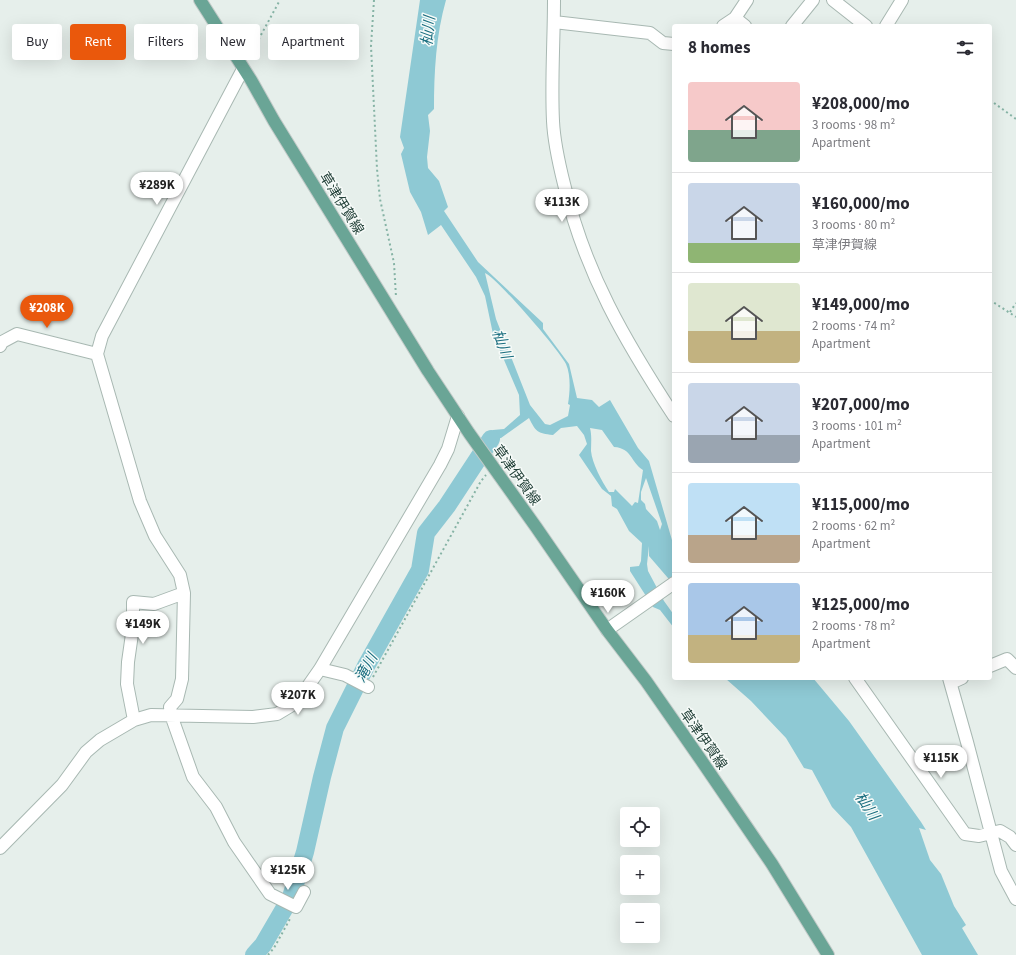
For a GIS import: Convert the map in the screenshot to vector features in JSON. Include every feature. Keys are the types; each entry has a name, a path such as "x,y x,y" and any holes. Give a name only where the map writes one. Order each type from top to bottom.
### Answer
{"main road":[{"name":"草津伊賀線","path":"200,0 428,371 491,465 710,773 772,864 828,955"}],"street":[{"path":"554,0 553,122 559,163 578,236 609,307 627,341 672,413"},
{"path":"726,24 735,18 747,0"},
{"path":"794,24 813,0"},
{"path":"833,0 863,24"},
{"path":"887,24 902,0"},
{"path":"735,18 742,24"},
{"path":"554,22 650,33 663,43 672,44"},
{"path":"242,69 102,336 96,354 140,501 155,536 180,575 184,593 182,679 177,698 170,707 171,715 193,777 216,807 234,842 274,897 294,907 304,892"},
{"path":"0,346 2,342 17,334 96,354"},
{"path":"0,848 62,785 86,752 100,740 134,720 151,715 253,718 277,714 297,702 320,670 440,465 448,449 458,416"},
{"path":"607,630 672,584"},
{"path":"134,720 127,684 128,662 133,627 133,602 154,604 184,593"},
{"path":"992,665 1007,658 1016,668"},
{"path":"320,670 345,675 365,686"},
{"path":"856,680 965,834 979,836 991,835 1000,831 1010,837 1016,845"},
{"path":"950,680 1001,871 1016,899"}],"path":[{"path":"242,69 280,0"},
{"path":"374,0 371,46 377,169 380,199 394,263 396,280 395,304"},
{"path":"992,101 1016,119"},
{"path":"992,301 1016,317"},
{"path":"1010,312 1016,303"},
{"path":"365,686 491,465"},
{"path":"268,955 274,948 294,907"}],"water":[{"name":"杣川","path":"420,0 446,0 436,54 434,109 428,115 430,131 427,157 428,168 439,181 448,207 444,211 478,262 543,323 543,329 569,364 577,398 592,400 599,407 610,400 638,448 649,461 672,540 672,583 649,556 649,546 647,564 648,571 664,601 672,612 672,625 660,610 653,607 630,571 630,567 639,566 641,561 642,543 629,531 617,509 612,506 611,496 602,489 579,455 587,444 584,435 577,426 561,428 553,435 540,432 535,429 529,418 501,438 493,439 478,464 476,454 493,430 504,429 520,415 519,395 493,334 485,296 476,277 441,225 428,235 421,212 410,192 401,154 404,148 400,137","holes":["485,273 492,278 527,315 561,356 568,368 570,384 568,404 570,405 568,416 550,425 545,424 530,405 496,319","590,428 602,430 614,447 620,448 628,453 636,464 643,470 638,503 635,502 632,506 615,489 614,492 609,492 606,488 593,461","646,478 662,524 660,530 657,521 646,509 645,504 641,500 641,492"]},
{"name":"杣川","path":"727,680 815,680 849,721 926,830 919,828 930,860 941,874 954,906 966,925 962,928 978,955 922,955 851,827 832,807 812,770 804,768 786,738 751,701"}],"waterway":[{"name":"滝川","path":"254,955 263,945 291,897 305,852 335,728 366,666 420,570 426,533 447,506 491,439"}]}
